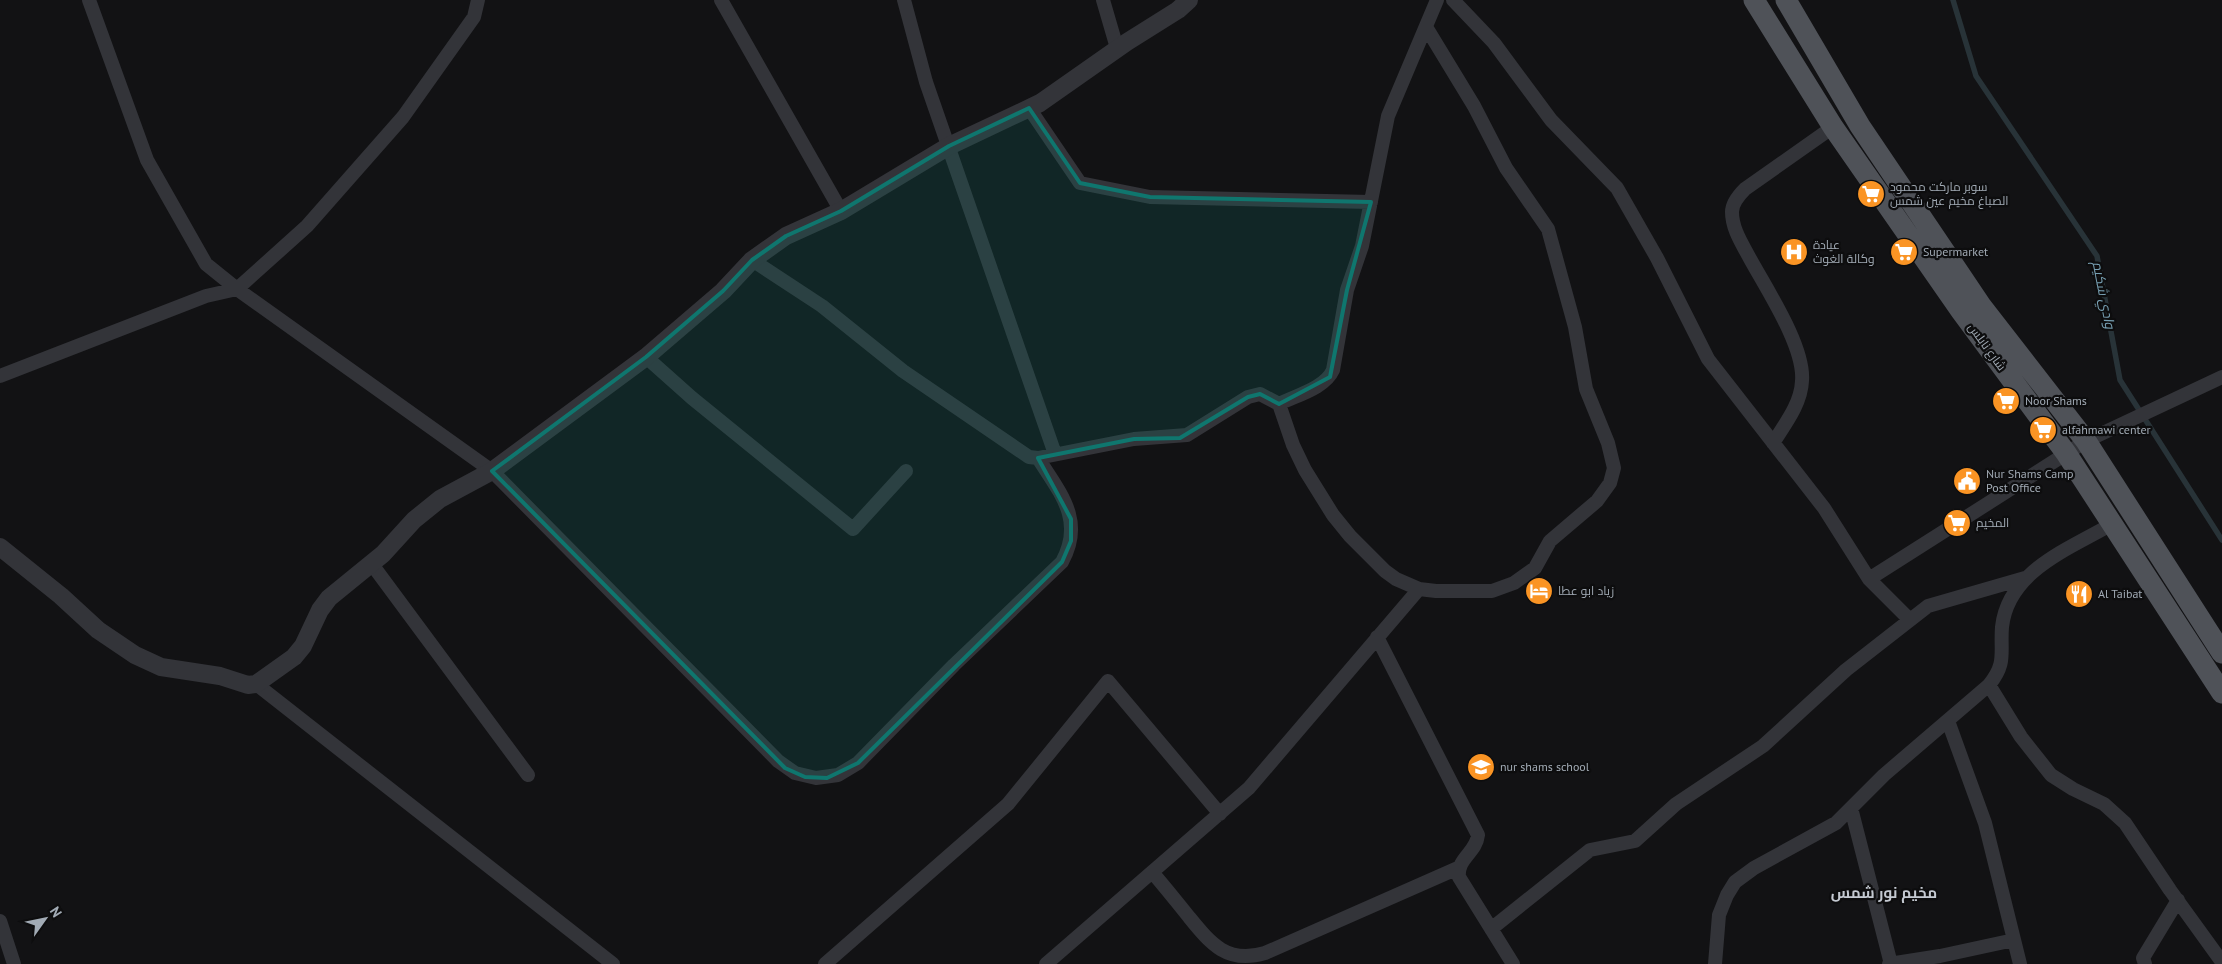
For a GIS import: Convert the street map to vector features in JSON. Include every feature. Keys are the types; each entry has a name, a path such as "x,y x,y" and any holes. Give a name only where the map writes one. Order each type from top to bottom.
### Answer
{"main road":[{"name":"شارع نابلس","path":"1754,0 1833,127 1961,311 2066,453 2222,693"},
{"name":"شارع نابلس","path":"1786,0 1860,126 1977,299 2086,441 2222,653"}],"street":[{"path":"89,0 147,160 206,264 237,289 492,471 778,761 795,773 816,778 838,775 858,763 954,665 1062,562 1071,541 1071,519 1064,500 1038,458"},
{"path":"0,376 206,296 237,289 307,226 403,117 474,17 478,0"},
{"path":"721,0 841,211"},
{"path":"904,0 926,82 1055,454"},
{"path":"1103,0 1117,48"},
{"path":"0,547 61,596 98,630 135,655 161,667 220,676 248,684 256,684 294,657 302,646 320,610 329,598 372,563 414,520 440,499 492,471 646,357 724,291 752,260 786,236 841,211 949,146 1040,103 1117,48 1178,10 1189,0"},
{"path":"1279,404 1320,384 1330,377 1333,370 1347,290 1362,246 1388,116 1437,0"},
{"path":"1454,0 1494,43 1551,120 1617,188 1657,258 1708,359 1824,508 1869,579 1910,620"},
{"path":"752,260 822,306 903,371 1022,454 1038,458 1134,438 1187,435 1248,397 1260,394 1279,404 1293,445 1305,470 1334,515 1363,550 1385,571 1418,589 1436,591 1492,591 1514,583 1535,568 1556,535 1597,501 1610,483 1614,468 1608,443 1586,389 1575,327 1548,228 1506,168 1474,106 1426,27"},
{"path":"1029,108 1080,183 1150,197 1371,202"},
{"path":"1773,443 1794,410 1800,395 1802,365 1796,346 1736,233 1732,212 1734,203 1744,189 1833,127"},
{"path":"646,357 692,398 853,529 906,470"},
{"path":"1869,579 2086,441 2222,377"},
{"path":"1715,964 1719,915 1722,903 1735,882 1754,868 1836,822 1884,774 1989,685 2002,666 2005,614 2013,595 2025,578 2042,564 2112,524"},
{"path":"372,563 528,775"},
{"path":"1491,929 1590,850 1635,841 1676,804 1762,746 1846,670 1928,606 2025,578"},
{"path":"1046,964 1249,788 1418,589"},
{"path":"1377,637 1478,835 1477,846 1462,861 1458,868 1458,876 1513,964"},
{"path":"825,964 1008,804 1108,681 1220,814"},
{"path":"256,684 298,719 613,964"},
{"path":"1989,685 2021,738 2041,764 2061,783 2104,804 2115,812 2132,832 2222,962"},
{"path":"1948,721 1985,823 2020,964"},
{"path":"1851,808 1890,964 1940,956 2014,940"},
{"path":"1152,872 1210,942 1223,952 1248,958 1265,953 1458,868"},
{"path":"2145,964 2143,958 2178,900"},
{"path":"0,921 14,964"}],"highlighted area":[{"path":"1029,108 1080,183 1150,197 1371,202 1347,290 1330,377 1279,404 1260,394 1248,397 1180,438 1134,439 1038,458 1071,519 1071,541 1062,562 858,763 827,778 805,777 785,768 492,471 646,357 723,291 752,260 786,236 841,211 949,146"}],"waterway":[{"name":"وادي شكيم","path":"1953,0 1976,76 2097,256 2120,380 2222,540"}],"place":[{"name":"سوبر ماركت محمود الصباغ مخيم عين شمس","path":"1871,194"},
{"name":"عيادة وكالة الغوث","path":"1794,252"},
{"name":"Supermarket","path":"1904,252"},
{"name":"Noor Shams","path":"2006,401"},
{"name":"alfahmawi center","path":"2043,430"},
{"name":"Nur Shams Camp Post Office","path":"1967,481"},
{"name":"المخيم","path":"1957,523"},
{"name":"زياد ابو عطا","path":"1539,591"},
{"name":"Al Taibat","path":"2079,594"},
{"name":"nur shams school","path":"1481,767"}],"district":[{"name":"ِمخيم نور شمس","path":"1884,893"}]}
